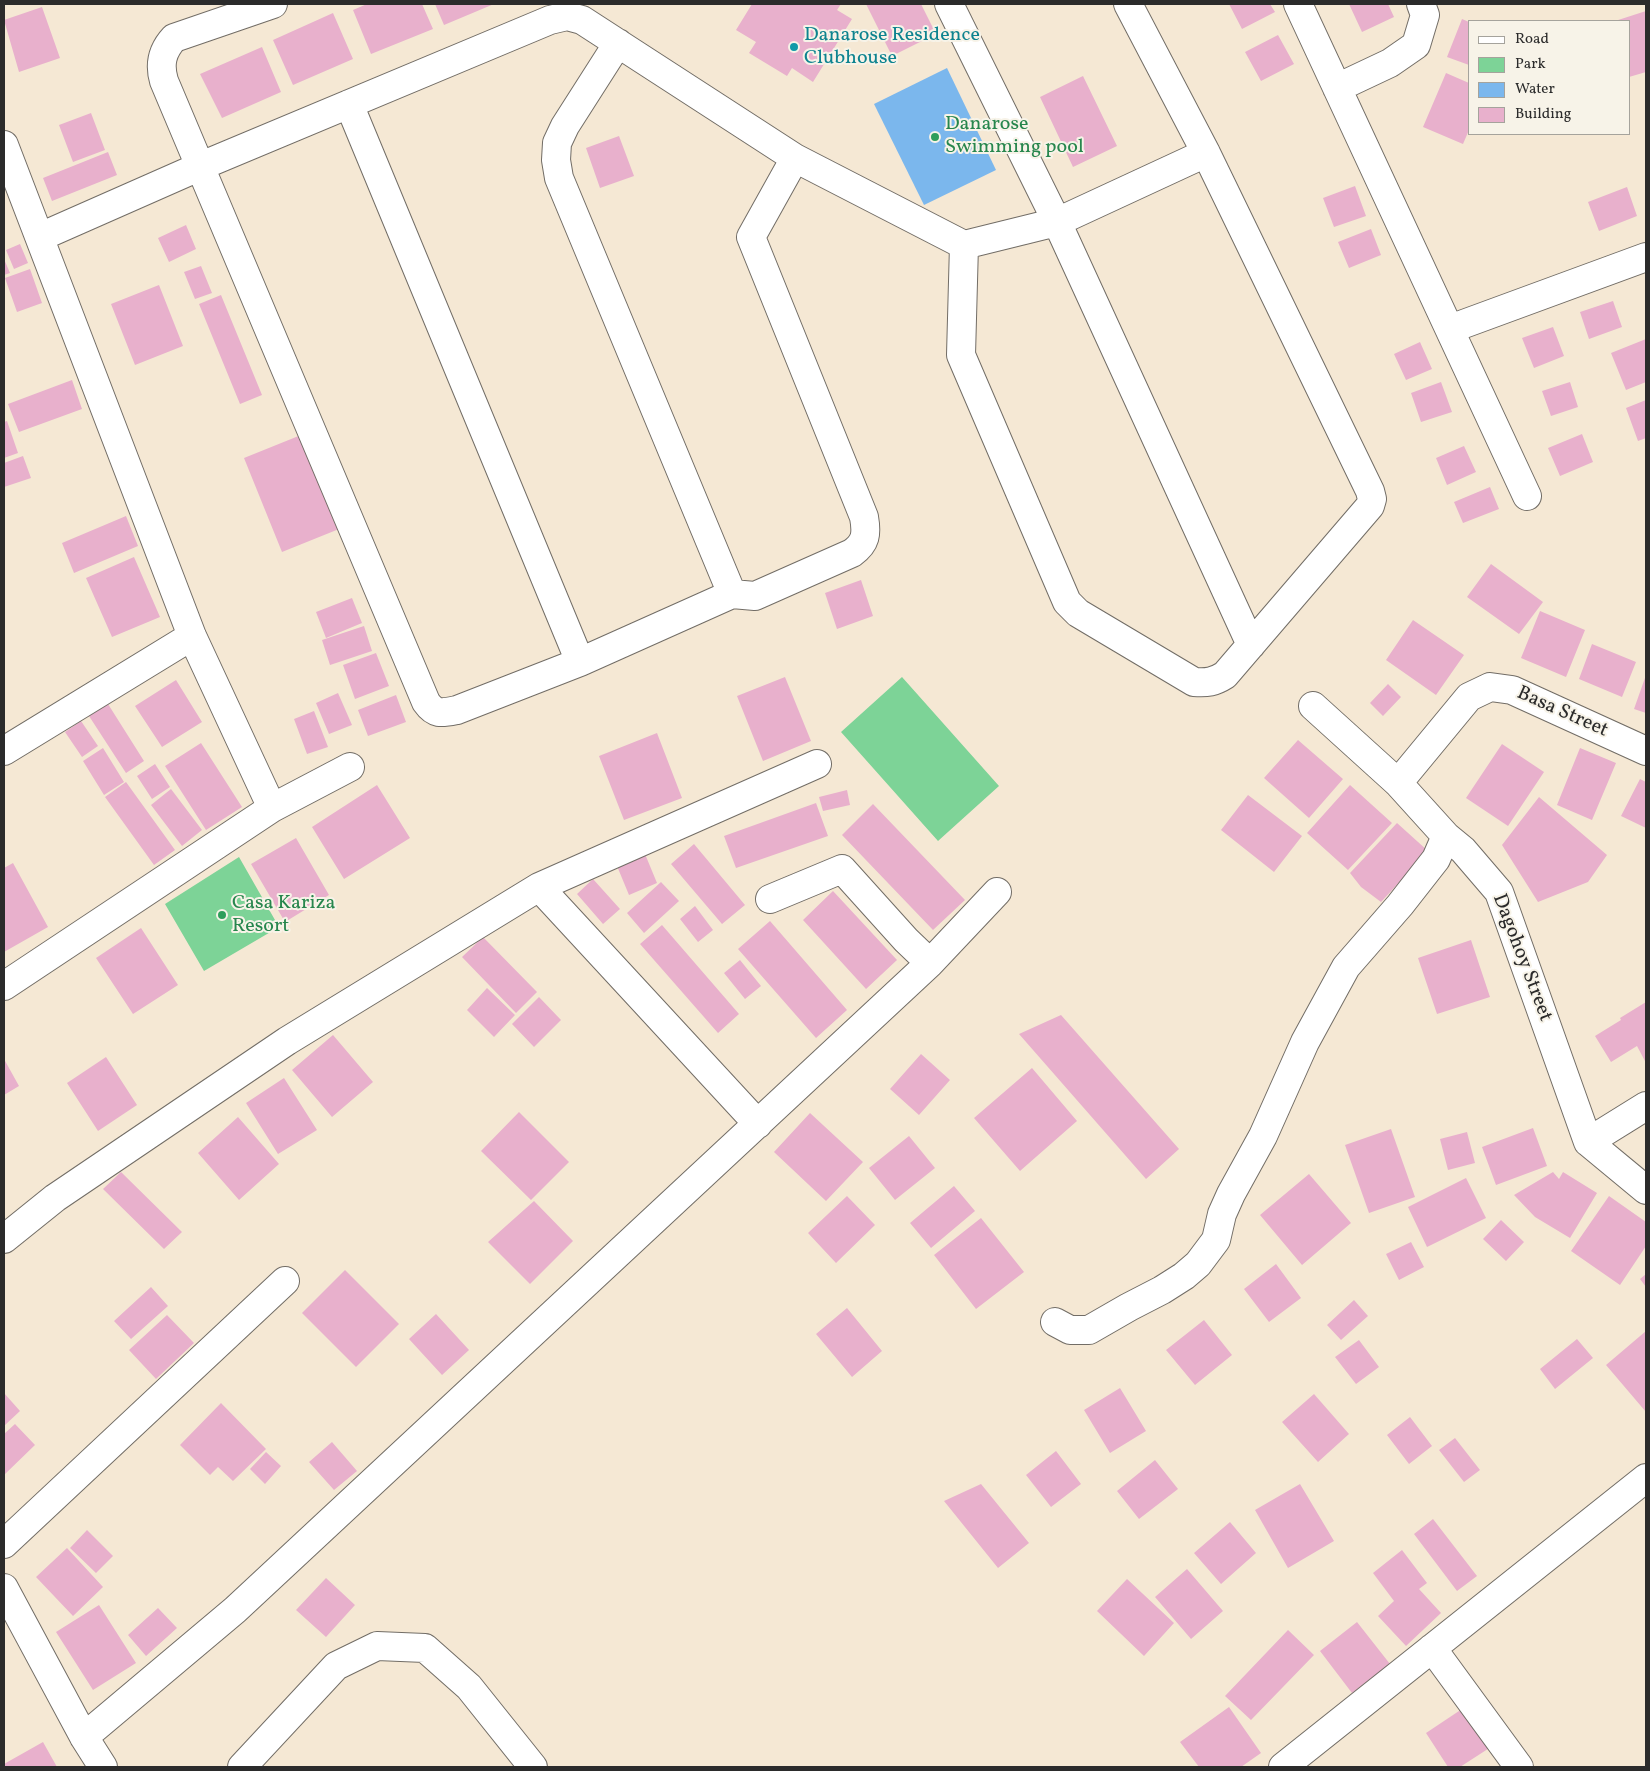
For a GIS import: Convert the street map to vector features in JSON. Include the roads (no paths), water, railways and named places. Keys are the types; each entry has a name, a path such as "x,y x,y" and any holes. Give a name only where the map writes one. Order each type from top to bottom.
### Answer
{"street":[{"path":"273,4 174,38 166,47 162,57 161,70 422,693 431,709 438,712 456,710 580,662 732,594 755,596 852,553 859,548 867,530 864,517 750,237 795,158"},
{"path":"949,4 1057,222 1251,645"},
{"path":"964,245 961,355 1067,602 1078,613 1194,682 1216,681 1225,675 1251,645 1370,506 1372,499 1370,491 1206,154 1128,4"},
{"path":"1298,4 1527,496"},
{"path":"1337,88 1390,63 1416,46 1425,15 1421,4"},
{"path":"40,237 201,166 560,16 582,20 795,158 964,245 1057,222 1206,154"},
{"path":"618,42 565,126 557,143 556,160 559,178 732,594"},
{"path":"349,104 580,662"},
{"path":"4,144 192,636 272,808"},
{"path":"1450,329 1646,259"},
{"path":"4,751 192,636"},
{"name":"Basa Street","path":"1398,783 1469,697 1490,687 1512,690 1646,751"},
{"name":"Dagohoy Street","path":"1313,706 1398,783 1499,892 1588,1142"},
{"path":"4,1239 55,1198 287,1041 539,888 817,764"},
{"path":"4,986 272,808 350,768"},
{"path":"1055,1322 1070,1330 1089,1330 1162,1290 1184,1276 1198,1264 1216,1240 1222,1214 1230,1194 1263,1136 1305,1042 1346,967 1400,905 1436,859 1454,843"},
{"path":"770,898 842,869 906,940 930,963"},
{"path":"539,888 758,1124"},
{"path":"84,1737 234,1610 930,963 997,892"},
{"path":"1646,1106 1588,1142 1646,1190"},
{"path":"4,1544 285,1281"},
{"path":"1283,1767 1646,1478"},
{"path":"4,1588 102,1767"},
{"path":"242,1767 336,1666 377,1646 425,1648 469,1687 532,1767"},
{"path":"1432,1648 1519,1767"}],"water":[{"name":"Danarose Swimming pool","path":"947,68 996,170 924,205 874,104"}],"place":[{"name":"Danarose Residence Clubhouse","path":"794,47"},
{"name":"Danarose Swimming pool","path":"935,137"},
{"name":"Casa Kariza Resort","path":"222,915"}]}
